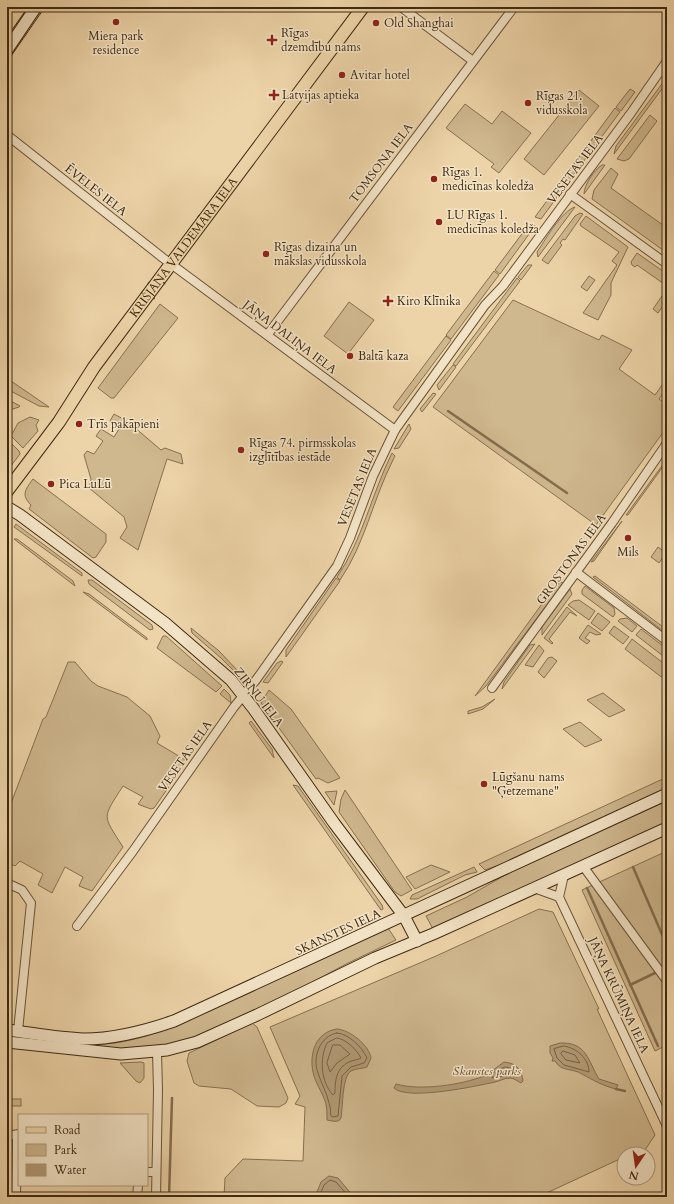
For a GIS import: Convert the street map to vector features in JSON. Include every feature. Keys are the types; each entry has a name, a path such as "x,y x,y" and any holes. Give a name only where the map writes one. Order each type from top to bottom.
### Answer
{"main road":[{"path":"7,50 36,7"},
{"name":"KRIŠJĀŅA VALDEMĀRA IELA","path":"7,491 59,422 94,367 364,7"},
{"name":"ZIRŅU IELA","path":"7,507 175,631 221,670 243,695 404,916 417,941"},
{"name":"SKANSTES IELA","path":"13,1031 85,1039 120,1036 156,1027 195,1012 667,794"},
{"path":"7,1042 105,1053 137,1054 157,1052 182,1046 211,1036 369,961 417,941 667,828"}],"street":[{"path":"401,7 473,61"},
{"name":"TOMSONA IELA","path":"268,334 514,7"},
{"name":"VESETAS IELA","path":"77,926 133,851 243,695 256,680 337,566 346,548 373,476 394,430 440,365 485,305 503,286 631,113 667,61"},
{"name":"ĒVELES IELA","path":"7,135 171,264"},
{"path":"570,194 667,264"},
{"name":"JĀŅA DALIŅA IELA","path":"171,264 268,334 394,430"},
{"name":"GROSTONAS IELA","path":"492,688 629,500 667,444"},
{"path":"576,572 667,641"},
{"path":"583,866 667,981"},
{"path":"534,888 559,897 564,875"},
{"path":"7,883 22,890 31,903 13,1031"},
{"name":"JĀŅA KRŪMIŅA IELA","path":"559,897 667,1126"},
{"path":"156,1197 158,1090 157,1052"},
{"path":"7,1136 18,1135 16,1197"},
{"path":"148,1172 156,1172"},
{"path":"137,1197 138,1186"}],"green space":[{"path":"667,77 667,82 614,154 616,146"},
{"path":"630,89 635,92 621,111 616,107"},
{"path":"579,90 599,106 544,175 524,159"},
{"path":"465,104 492,124 502,111 531,133 499,173 491,167 494,164 446,128"},
{"path":"615,108 620,112 541,219 535,217"},
{"path":"650,115 657,121 629,159 624,161 617,159"},
{"path":"602,165 605,165 584,194 584,190 590,178"},
{"path":"611,168 618,174 611,188 667,228 667,253 592,199 594,190"},
{"path":"575,207 538,257 537,252 555,225 570,209"},
{"path":"580,213 583,214 565,240 563,239 560,243 562,245 548,264 542,260 575,216"},
{"path":"586,216 628,247 611,283 611,295 598,320 583,313 617,265 612,261 619,252 581,226 580,224"},
{"path":"530,223 535,226 500,274 495,270"},
{"path":"637,253 667,274 667,286 637,265 635,267 632,265 631,262"},
{"path":"528,265 532,265 521,280 518,277"},
{"path":"494,271 499,275 451,339 446,335"},
{"path":"589,276 595,280 587,291 581,287"},
{"path":"517,278 520,281 456,366 453,364"},
{"path":"662,296 667,300 667,311 662,307 658,313 653,309"},
{"path":"513,300 599,340 602,335 632,350 619,369 655,395 667,378 667,388 659,399 666,404 667,402 667,427 596,525 433,407"},
{"path":"349,302 374,320 348,354 324,336"},
{"path":"160,304 178,318 114,398 111,398 98,388"},
{"path":"446,336 451,340 398,411 393,407"},
{"path":"453,365 456,367 439,390 437,385"},
{"path":"11,381 49,407 39,406 7,389"},
{"path":"433,393 436,394 422,412 420,409"},
{"path":"7,399 20,406 7,411"},
{"path":"114,414 127,421 161,450 165,448 181,454 183,464 167,459 138,550 120,538 127,527 124,517 89,488 91,479 84,455 87,451 94,454 103,441 96,436 101,429 114,437 119,429 110,421"},
{"path":"30,417 39,420 36,425 38,431 23,448 11,436 18,423"},
{"path":"409,424 411,429 399,448 394,449"},
{"path":"10,442 20,454 7,471 7,444"},
{"path":"392,453 395,456 356,552 340,580 337,577 353,548"},
{"path":"667,459 628,515 626,515"},
{"path":"33,479 106,534 106,542 96,557 93,558 29,509 31,505 26,498 25,492"},
{"path":"622,521 594,561 591,562"},
{"path":"16,524 82,573 82,576 14,527"},
{"path":"14,539 17,539 73,581 75,586"},
{"path":"658,547 666,553 659,563 651,557"},
{"path":"595,576 667,630 667,634 593,577"},
{"path":"336,578 340,581 286,657 286,650"},
{"path":"88,580 92,580 152,625 153,629 150,630 89,584"},
{"path":"561,582 563,583 486,686 475,696 555,586"},
{"path":"585,586 614,608 615,614 613,617 582,594 582,590"},
{"path":"570,589 572,594 542,635 542,627"},
{"path":"83,592 89,594 147,638 147,640"},
{"path":"579,600 595,611 589,620 568,605 573,601"},
{"path":"567,607 577,616 570,612 549,639 553,643 552,644 544,638"},
{"path":"598,613 610,622 602,631 591,623"},
{"path":"627,618 637,626 632,632 618,621 620,619"},
{"path":"588,625 601,634 596,635 590,632 585,638 590,641 587,644 579,638"},
{"path":"614,626 629,637 623,644 609,633"},
{"path":"191,628 219,651 237,670 236,673 192,633"},
{"path":"641,629 667,649 667,659 636,635"},
{"path":"163,636 166,636 222,686 216,692 157,648"},
{"path":"632,639 667,666 667,675 664,679 625,649"},
{"path":"535,644 502,689 504,682 527,649 530,645"},
{"path":"539,645 544,651 533,667 525,665"},
{"path":"552,657 557,661 544,678 538,672 548,658"},
{"path":"281,661 283,662 268,683 263,682 277,663"},
{"path":"68,662 75,662 91,681 98,686 127,697 150,716 160,736 157,743 187,761 154,808 151,809 138,804 143,797 123,786 111,805 107,816 111,828 123,847 92,891 79,886 83,877 65,867 52,893 38,885 43,874 20,861 15,866 7,862 7,814 43,719 46,717"},
{"path":"224,689 230,695 231,703 220,694"},
{"path":"269,690 291,709 340,778 328,783 318,778 316,779 261,703"},
{"path":"603,693 625,710 609,717 587,700"},
{"path":"495,699 483,709 468,714 468,711 482,707"},
{"path":"251,721 272,749 274,758 249,723"},
{"path":"580,722 602,740 585,747 563,729"},
{"path":"667,777 667,790 524,856 485,870 479,864"},
{"path":"293,785 298,786 382,905 383,909 381,910"},
{"path":"345,790 412,890 401,896 395,892 339,812 341,799"},
{"path":"337,791 334,805 325,792"},
{"path":"667,801 667,822 433,929 426,916 467,897 507,874"},
{"path":"667,851 667,1045 655,1051 582,890"},
{"path":"431,865 450,872 415,889 406,877"},
{"path":"474,867 477,872 465,875 417,899 410,899 412,895"},
{"name":"Skanstes parks","path":"539,909 553,912 599,1009 597,1009 655,1135 648,1146 616,1146 616,1161 538,1197 224,1197 225,1178 243,1159 303,1161 305,1107 295,1104 300,1096 270,1027 436,956"},
{"path":"388,928 396,940 346,964 296,991 197,1036 176,1043 122,1050 7,1038 7,1036 88,1045 132,1040 164,1030 196,1017"},
{"path":"252,1023 257,1027 288,1098 286,1103 279,1107 257,1106 231,1089 199,1086 194,1083 187,1061 189,1053"},
{"path":"120,1063 144,1063 144,1078 140,1083 136,1081"},
{"path":"7,1099 21,1099 21,1106 7,1106"}],"water":[{"path":"337,1029 348,1032 363,1043 371,1058 367,1067 353,1070 348,1074 344,1085 341,1118 339,1121 335,1121 327,1120 326,1104 314,1076 312,1058 313,1051 319,1039 324,1034"},
{"path":"560,1043 576,1046 581,1049 589,1059 599,1079 618,1085 616,1089 602,1085 579,1072 560,1067 555,1061 552,1061 553,1058 550,1053 550,1046"},
{"path":"504,1062 512,1064 518,1068 523,1081 521,1083 513,1078 508,1078 495,1082 427,1093 401,1092 394,1088 396,1084 428,1087 464,1082 486,1075"},
{"path":"329,1176 338,1178 354,1197 315,1197 321,1182"}],"waterway":[{"path":"448,411 567,493"},
{"path":"633,867 667,946"},
{"path":"587,888 658,1046"},
{"path":"630,985 657,972"},
{"path":"616,1089 625,1091"},
{"path":"169,1197 172,1098"}],"tram line":[{"path":"7,37 28,7"},
{"path":"7,62 45,7"}],"place":[{"name":"Miera park residence","path":"116,22"},
{"name":"Old Shanghai","path":"376,23"},
{"name":"Rīgas dzemdību nams","path":"272,40"},
{"name":"Avitar hotel","path":"342,75"},
{"name":"Latvijas aptieka","path":"274,95"},
{"name":"Rīgas 21. vidusskola","path":"528,103"},
{"name":"Rīgas 1. medicīnas koledža","path":"434,179"},
{"name":"LU Rīgas 1. medicīnas koledža","path":"439,222"},
{"name":"Rīgas dizaina un mākslas vidusskola","path":"266,254"},
{"name":"Kiro Klīnika","path":"388,301"},
{"name":"Baltā kaza","path":"350,356"},
{"name":"Trīs pakāpieni","path":"79,424"},
{"name":"Rīgas 74. pirmsskolas izglītības iestāde","path":"241,450"},
{"name":"Pica LuLū","path":"51,484"},
{"name":"Mils","path":"628,538"},
{"name":"Lūgšanu nams \"Ģetzemane\"","path":"484,784"}]}
